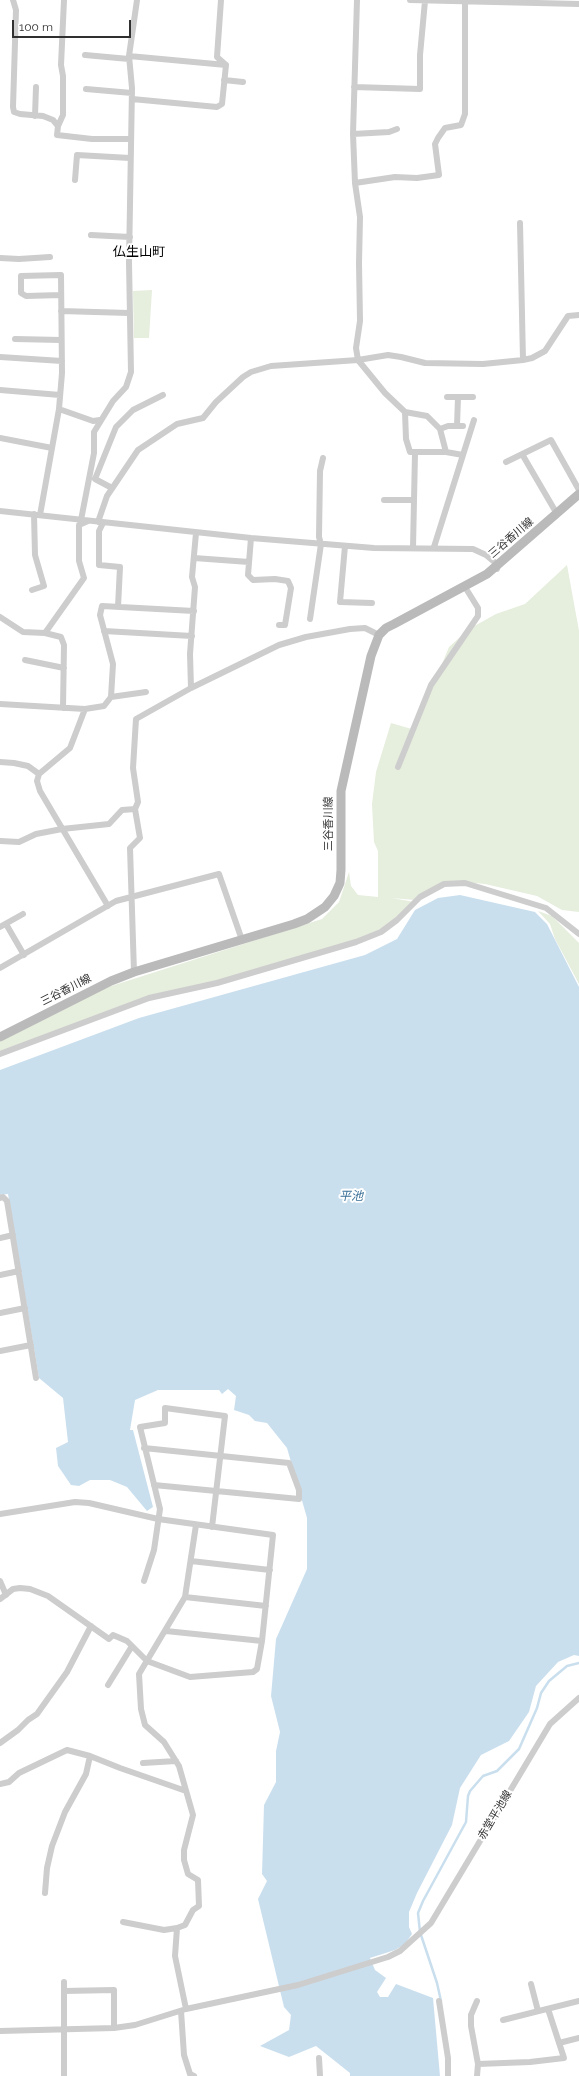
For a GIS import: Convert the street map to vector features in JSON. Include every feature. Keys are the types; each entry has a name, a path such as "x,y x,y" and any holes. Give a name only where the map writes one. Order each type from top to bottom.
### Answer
{"main road":[{"name":"三谷香川線","path":"0,1037 97,988 134,972 242,940 307,919 318,913 334,896 340,883 341,807 345,765 370,656 380,635 386,628 465,587 497,568 579,494"}],"street":[{"path":"13,0 16,10 14,112 53,120 58,126"},
{"path":"64,0 61,65 63,76 63,115 58,126 57,136 92,139 131,139"},
{"path":"81,520 94,453 92,437 100,420 130,381 132,357 129,313 132,96 129,58 137,0"},
{"path":"221,0 217,57 226,65"},
{"path":"356,0 353,134 355,183 361,228 359,263 360,321 356,348 358,360 385,393 405,412 427,416 440,429 446,452"},
{"path":"410,0 579,4"},
{"path":"354,87 420,89 420,55 425,1"},
{"path":"355,183 395,177 417,178 439,174 435,144 445,128 461,125 465,114 465,2"},
{"path":"85,55 226,65"},
{"path":"86,89 217,107 222,104 226,65"},
{"path":"224,80 243,82"},
{"path":"35,116 36,87"},
{"path":"353,134 389,132 397,129"},
{"path":"75,180 76,155 130,158"},
{"path":"520,223 523,360"},
{"path":"91,235 130,237"},
{"path":"0,258 19,259 50,257"},
{"path":"32,590 44,586 35,556 37,514 59,409 62,361 61,275 21,276 21,293 26,296 61,295"},
{"path":"61,311 129,313"},
{"path":"118,607 120,567 100,565 99,531 107,496 138,450 176,424 204,418 216,402 243,377 251,372 271,366 358,360 394,355 425,363 483,364 523,360 532,358 545,351 568,316 579,315"},
{"path":"15,339 61,340"},
{"path":"0,357 62,361"},
{"path":"0,390 60,395"},
{"path":"112,488 95,479 116,427 133,410 163,395"},
{"path":"447,397 473,397"},
{"path":"440,429 460,426 458,397"},
{"path":"59,409 93,421 100,420"},
{"path":"405,412 406,439 410,452 446,452 462,454"},
{"path":"434,547 462,454 474,420"},
{"path":"0,438 52,448"},
{"path":"506,462 551,440 579,490"},
{"path":"413,548 415,453"},
{"path":"522,454 557,514"},
{"path":"310,619 321,544 319,537 320,471 323,458"},
{"path":"384,500 414,500"},
{"path":"0,511 196,533 345,546 477,549 497,568"},
{"path":"45,634 84,578 79,561 79,525 88,521"},
{"path":"191,688 195,587 192,577 196,533"},
{"path":"251,538 248,575 253,580 275,579 288,581 291,588 285,625 278,624"},
{"path":"345,546 340,602 372,603"},
{"path":"194,558 249,562"},
{"path":"398,767 431,685 478,616 478,608 465,587"},
{"path":"0,704 85,709 104,706 111,697 113,664 100,615 102,606 194,611"},
{"path":"0,617 23,632 61,637 64,645 63,708"},
{"path":"134,972 130,848 140,838 135,809 138,802 133,768 136,719 191,688 279,645 306,637 365,628 380,635"},
{"path":"104,631 192,636"},
{"path":"25,660 64,668"},
{"path":"111,697 146,692"},
{"path":"85,709 70,748 39,774 37,781 40,791 108,906"},
{"path":"0,762 14,762 28,766 39,774"},
{"path":"0,842 19,842 36,834 62,829 109,824 122,810 135,809"},
{"path":"0,968 116,901 219,874 242,940"},
{"path":"0,1054 148,998 217,983 356,942 381,932 397,920 420,897 444,884 465,883 546,908 579,934"},
{"path":"23,914 3,925 24,954"},
{"path":"0,1198 3,1197 7,1201 36,1378"},
{"path":"0,1238 13,1236"},
{"path":"0,1275 19,1271"},
{"path":"0,1313 25,1308"},
{"path":"0,1351 31,1345"},
{"path":"144,1581 154,1550 160,1509 140,1427 165,1423 165,1408 225,1416 212,1527"},
{"path":"144,1448 289,1463 299,1490 299,1498 154,1485"},
{"path":"0,1514 75,1502 97,1504 158,1519 273,1534 262,1642 257,1669 253,1672 190,1677 147,1661 127,1641 113,1635 109,1639 48,1596 30,1589 20,1588 3,1597 0,1581"},
{"path":"124,1922 164,1930 177,1928 185,1925 193,1910 199,1906 198,1880 188,1874 184,1860 184,1850 193,1815 179,1766 164,1742 145,1725 141,1710 139,1674 185,1597 196,1525"},
{"path":"191,1561 270,1570"},
{"path":"185,1597 266,1606"},
{"path":"0,1743 37,1714 67,1672 91,1626"},
{"path":"166,1631 262,1642"},
{"path":"108,1685 132,1646"},
{"name":"赤堂平池線","path":"0,2031 114,2028 135,2025 184,2010 298,1985 388,1957 400,1951 431,1923 550,1724 579,1698"},
{"path":"0,1784 9,1782 19,1773 67,1750 90,1756 186,1791"},
{"path":"45,1893 47,1868 52,1846 65,1812 86,1774 90,1756"},
{"path":"144,1763 176,1761"},
{"path":"177,1928 175,1956 184,2010 184,2054 190,2076"},
{"path":"64,1982 64,2076"},
{"path":"532,1984 538,2012"},
{"path":"64,1991 114,1990 114,2028"},
{"path":"439,2001 448,2058 448,2076"},
{"path":"477,2001 471,2015 471,2026 478,2064 477,2076"},
{"path":"503,2020 579,2001"},
{"path":"478,2064 530,2062 564,2058 548,2009"},
{"path":"559,2043 579,2038"},
{"path":"319,2058 320,2076"}],"green space":[{"path":"152,290 149,338 134,338 133,291"},
{"path":"567,565 579,631 579,912 562,910 537,896 485,884 454,881 414,900 392,898 414,902 380,931 355,941 216,981 153,996 0,1051 0,1041 105,988 322,919 339,902 349,872 351,886 358,895 378,897 378,851 374,842 372,804 376,772 391,723 415,730 449,647 469,629 496,614 525,604"},
{"path":"538,911 552,916 579,943 579,984 555,939 550,924"}],"water":[{"name":"平池","path":"460,895 535,912 547,924 579,987 579,1656 574,1655 558,1662 536,1686 529,1712 509,1741 481,1755 460,1788 452,1825 417,1893 409,1912 409,1927 412,1934 405,1944 395,1950 370,1958 375,1970 386,1978 377,1992 380,1997 388,1997 396,1984 433,1998 440,2076 350,2076 350,2073 316,2046 289,2057 260,2046 289,2030 291,2015 284,2007 258,1899 267,1881 262,1874 264,1805 276,1782 276,1751 280,1732 271,1696 276,1639 307,1569 307,1518 287,1448 267,1423 255,1421 249,1415 234,1410 236,1396 228,1389 222,1394 219,1390 158,1390 135,1400 130,1430 133,1430 153,1507 147,1511 127,1487 110,1480 90,1480 79,1486 71,1485 58,1466 56,1448 68,1442 63,1398 39,1378 8,1194 0,1195 0,1070 139,1018 365,955 397,939 415,910 438,898"}],"waterway":[{"path":"441,2001 437,1983 420,1932 418,1913 466,1822 468,1796 470,1791 483,1776 497,1771 519,1749 537,1708 541,1693 549,1681 567,1666 579,1663"}],"district":[{"name":"仏生山町","path":"139,252"}]}
